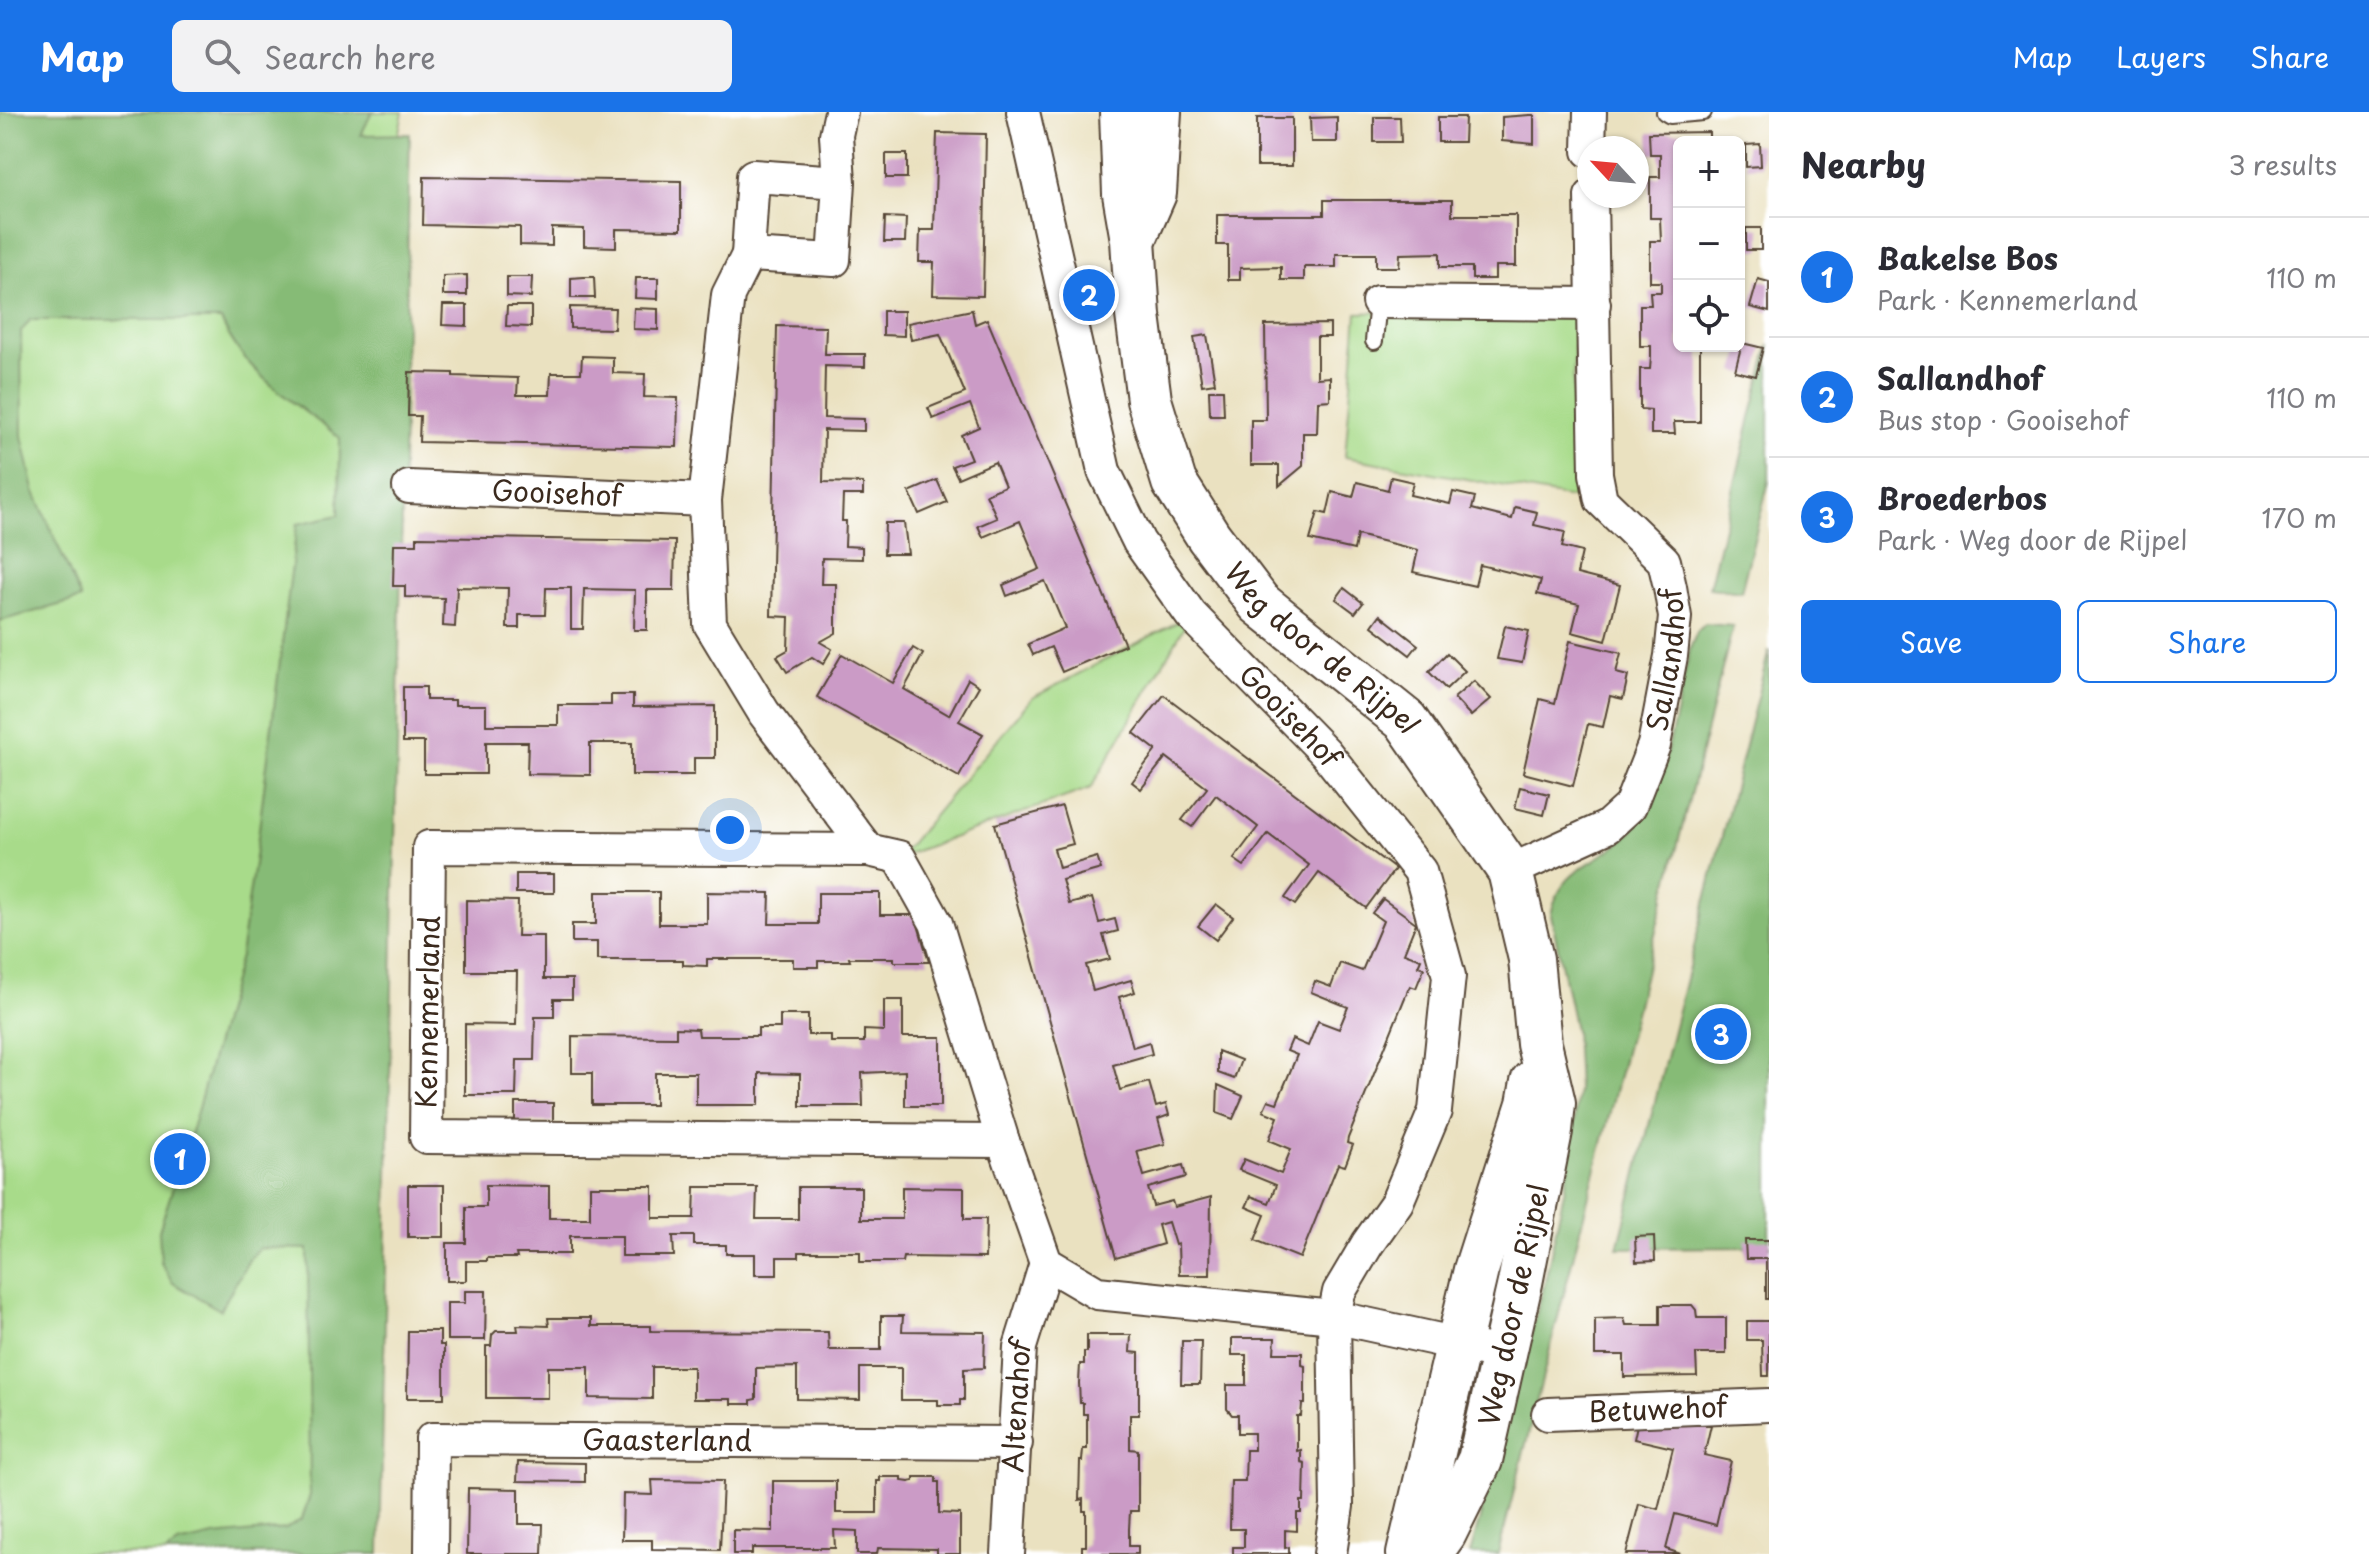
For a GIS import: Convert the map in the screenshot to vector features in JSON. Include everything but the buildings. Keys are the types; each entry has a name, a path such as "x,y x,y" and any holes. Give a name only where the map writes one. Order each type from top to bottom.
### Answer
{"street":[{"path":"748,255 834,260 839,182 836,135 841,112"},
{"name":"Gooisehof","path":"1023,112 1104,471 1132,528 1191,615 1325,752 1420,871 1449,976 1435,1111 1397,1202 1339,1292 1334,1317"},
{"name":"Weg door de Rijpel","path":"1122,112 1125,194 1133,240 1138,315 1149,400 1174,482 1209,537 1259,603 1406,721 1510,871 1531,959 1539,1044 1553,1103 1550,1131 1480,1460 1444,1533 1429,1554"},
{"name":"Weg door de Rijpel","path":"1133,240 1154,193 1159,112"},
{"path":"1589,136 1590,112"},
{"path":"839,182 753,176 748,255 728,295 705,500 710,624 764,713 868,850 899,857 936,923 1003,1141 1046,1263 1097,1293 1334,1317 1504,1354"},
{"name":"Sallandhof","path":"1510,871 1607,827 1630,806 1654,745 1671,656 1675,617 1664,561 1601,500 1596,474 1591,208"},
{"path":"1378,302 1594,304"},
{"name":"Gooisehof","path":"409,487 705,500"},
{"name":"Kennemerland","path":"868,850 429,847 426,1137 1003,1141"},
{"name":"Weg door de Rijpel","path":"1409,1554 1476,1270 1529,1104 1539,1044"},
{"name":"Altenahof","path":"1008,1554 1020,1347 1046,1263"},
{"path":"1330,1554 1337,1506 1334,1317"},
{"name":"Betuwehof","path":"1548,1414 1769,1405"},
{"name":"Gaasterland","path":"431,1554 432,1439 1016,1443"}],"lane":[{"path":"1665,112 1670,115 1703,112"},
{"path":"1374,341 1378,302"}],"green space":[{"path":"0,112 403,112 373,484 335,1554 0,1554"},
{"path":"0,112 372,112 361,135 410,134 380,1554 165,1554 178,1544 214,1536 286,1529 302,1519 310,1495 308,1249 260,1248 250,1258 220,1310 173,1283 161,1263 159,1231 195,1119 240,956 297,524 339,515 340,438 257,372 231,339 221,320 30,320 21,332 22,436 34,490 81,599 0,621"},
{"path":"1576,306 1573,435 1577,484 1582,500 1345,457 1357,313"},
{"path":"1769,345 1769,481 1741,592 1709,588"},
{"path":"1191,615 1091,788 899,857 1032,698"},
{"path":"1705,624 1733,626 1498,1554 1470,1554 1544,1286 1569,1168 1578,1089 1575,1030 1551,915 1556,897 1565,883 1576,872 1616,846 1639,821 1665,759 1691,646 1697,632"},
{"path":"1769,650 1769,1247 1618,1248"}],"place":[{"name":"Sallandhof","path":"1089,295"},
{"name":"Broederbos","path":"1721,1034"},
{"name":"Bakelse Bos","path":"180,1159"}]}
